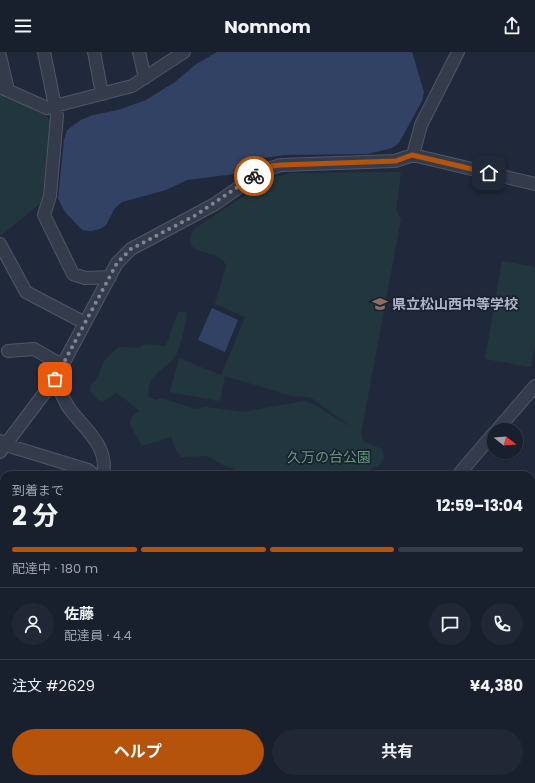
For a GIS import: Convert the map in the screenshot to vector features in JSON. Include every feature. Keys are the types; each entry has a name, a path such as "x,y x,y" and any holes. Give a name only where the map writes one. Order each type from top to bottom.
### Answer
{"street":[{"path":"44,52 56,106 57,120 50,196 44,215 73,274 85,278 110,277"},
{"path":"94,52 102,94"},
{"path":"139,52 145,78"},
{"path":"0,56 4,89 39,106 47,108 132,86 183,52"},
{"path":"412,155 421,125 458,52"},
{"path":"89,471 2,446 55,379 117,263 131,249 196,215 272,166 396,161 412,155 535,184"},
{"path":"0,244 26,292 85,323"},
{"path":"8,351 34,349 62,365"},
{"path":"55,379 68,407 97,441 104,464 103,471"},
{"path":"503,423 535,386"},
{"path":"464,471 487,442"}],"green space":[{"path":"0,93 46,115 51,122 42,202 0,236"},
{"name":"久万の台公園","path":"401,172 396,210 401,220 361,434 363,441 382,449 384,457 382,461 378,466 367,471 235,471 234,469 206,456 181,457 177,452 171,437 142,446 130,424 131,418 139,411 138,409 116,393 104,401 98,400 90,391 91,385 97,378 104,361 112,352 120,347 139,348 145,344 166,346 178,312 186,312 187,316 182,340 174,358 154,376 149,389 149,397 155,400 162,398 195,409 206,407 243,412 305,401 315,405 354,429 310,397 292,396 225,376 220,401 170,392 179,358 221,375 245,317 215,304 226,266 222,260 216,256 195,249 191,245 190,238 194,229 271,178 290,173"},
{"path":"502,261 535,267 535,344 531,367 485,359"}],"water":[{"path":"217,52 412,52 424,92 422,101 399,143 392,148 368,154 284,155 264,158 234,174 187,180 166,190 122,202 115,208 106,225 100,229 91,231 82,230 65,212 58,199 64,140 67,130 81,120 93,115 118,110 146,100 175,82 195,65"},
{"path":"212,308 238,320 225,352 198,340"}],"way so far":[{"path":"55,379 117,263 123,256 131,249 215,204 254,176"}],"place":[{"name":"県立松山西中等学校","path":"380,304"}],"route":[{"path":"254,176 272,166 396,161 412,155 489,173"}]}
